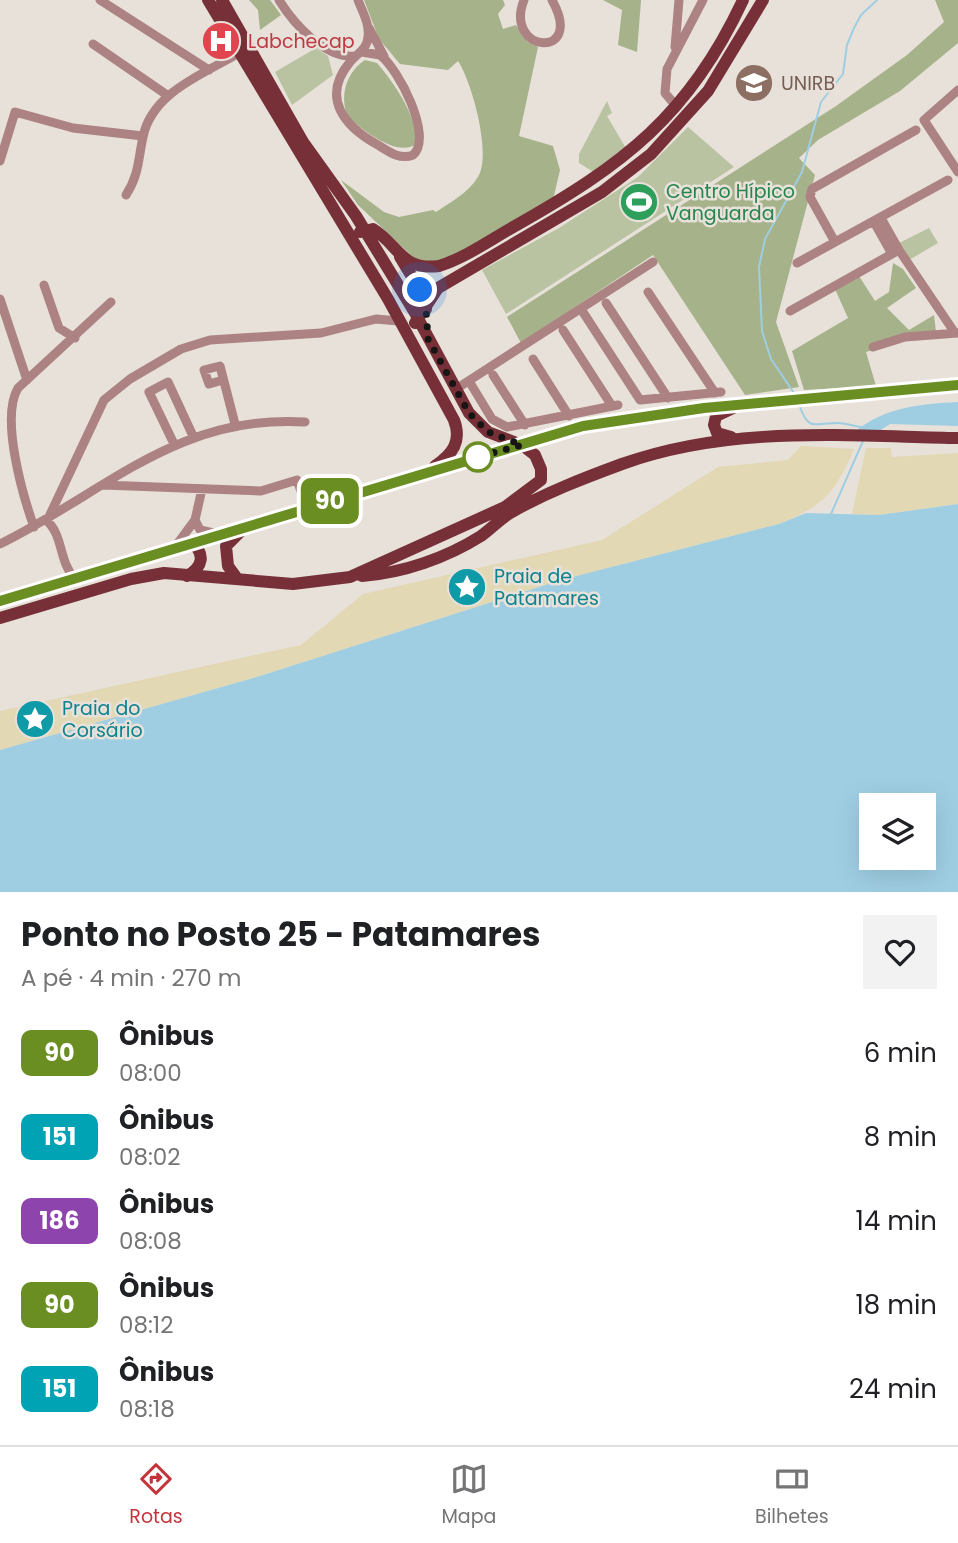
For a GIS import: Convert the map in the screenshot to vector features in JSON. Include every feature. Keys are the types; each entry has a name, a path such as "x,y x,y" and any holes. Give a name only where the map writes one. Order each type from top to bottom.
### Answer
{"main road":[{"path":"208,0 388,299 454,420 458,433 452,452 423,473"},
{"path":"222,0 297,131 364,229 419,320 469,413 488,432 522,445 535,455 541,469 541,480 529,492 505,507 349,577"},
{"path":"398,254 427,268 455,260 601,174 640,143 679,102 720,45 743,0"},
{"path":"398,321 410,324 419,320 438,288 602,192 651,154 694,108 726,65 763,0"},
{"path":"679,102 694,108"},
{"path":"640,143 641,151 651,154"},
{"path":"346,202 398,254 420,290 426,308 428,339"},
{"path":"535,214 543,219 542,228"},
{"path":"351,237 370,228 380,234"},
{"path":"455,260 455,269 461,273"},
{"path":"0,601 423,473 619,419 791,399 958,385"},
{"path":"739,438 718,433 714,421 720,413 746,404"},
{"path":"0,618 105,587 164,573 236,577 293,584 386,574 447,555 528,503 620,464 654,454 739,438 796,434 958,438"},
{"path":"236,577 228,566 226,546 245,528"},
{"path":"187,576 198,568 202,559 198,548 191,542"},
{"path":"74,578 105,587"}],"street":[{"path":"100,0 209,70"},
{"path":"279,0 297,24 330,50 342,56 374,52 386,59"},
{"path":"330,50 337,64 337,99 347,123 392,153 401,157 413,155 421,145 419,123 368,27 358,0"},
{"path":"524,0 520,14 524,29 540,44 553,42 561,30 552,0"},
{"path":"679,102 664,82 673,56 703,0"},
{"path":"679,4 689,13 697,12"},
{"path":"673,56 679,4"},
{"path":"339,80 368,41 368,27"},
{"path":"93,44 167,95"},
{"path":"126,195 139,171 143,136 167,95 239,53"},
{"path":"958,90 925,117 924,123 958,172"},
{"path":"0,161 15,112 73,128 143,136"},
{"path":"835,243 810,197 812,188 916,130"},
{"path":"797,263 948,180"},
{"path":"878,220 896,252 956,333"},
{"path":"790,311 896,252"},
{"path":"456,389 653,262"},
{"path":"44,285 59,328 75,338"},
{"path":"581,309 638,398 646,401 718,393 649,292"},
{"path":"0,299 27,380"},
{"path":"376,320 385,312 388,299"},
{"path":"34,527 17,476 12,434 13,398 27,380 111,302"},
{"path":"606,303 668,398"},
{"path":"939,334 945,319"},
{"path":"47,520 97,412 119,386 195,343 321,333 376,320 398,321"},
{"path":"469,381 495,422 506,427 615,406 563,330"},
{"path":"873,347 905,337 956,333"},
{"path":"533,359 569,416"},
{"path":"493,375 526,425"},
{"path":"223,380 235,424"},
{"path":"175,446 149,392 168,382 193,436"},
{"path":"0,544 47,520 101,484 193,436 235,424 305,422"},
{"path":"101,484 261,491 297,480 307,508"},
{"path":"173,548 195,520 202,489"},
{"path":"47,520 55,531 68,570 74,578"},
{"path":"195,520 200,530 219,534"}],"green space":[{"path":"249,0 270,0 281,15 260,30 258,10"},
{"path":"364,0 503,0 505,5 498,14 503,29 516,25 528,42 538,47 519,136 553,146 560,170 553,200 443,261 431,263 413,257 358,205 341,180 384,212 399,217 433,210 436,212 474,183 482,167 483,153 474,101 458,61 448,70 400,64 379,39"},
{"path":"603,0 641,0 637,52 618,45 622,10"},
{"path":"935,0 958,0 958,43 900,91 818,140 799,158 815,175 776,322 799,387 745,395 653,255 521,343 507,317 836,106 907,55 944,22"},
{"path":"316,48 328,56 333,75 292,105 275,72"},
{"path":"365,60 377,63 398,91 413,123 416,144 400,148 390,145 348,118 344,102 346,86 353,71"},
{"path":"607,101 612,113 607,116 627,150 595,173 579,163 579,154"},
{"name":"Centro Hípico Vanguarda","path":"688,127 734,167 506,314 482,270 559,228 638,177"},
{"path":"929,228 938,243 909,260 899,243"},
{"path":"893,263 903,269 916,288 887,308 909,330 934,315 936,332 866,352 876,386 804,390 792,351 848,318 835,289 859,276 875,301 889,292"}],"sand":[{"name":"Praia de Patamares","path":"801,446 854,449 841,477 827,496 818,504 779,524 561,580 260,676 0,750 0,711 301,645 363,594 602,540 718,467 788,460"},
{"path":"866,448 891,448 892,457 958,453 958,504 879,515 852,514"}],"water":[{"path":"958,402 958,426 890,424 876,433 856,431 879,417 904,408"},
{"path":"958,504 958,892 0,892 0,750 260,676 561,580 779,524 806,513 879,515"}],"waterway":[{"path":"796,396 771,359 762,331 759,267 765,239 802,172 821,102 843,74 847,45 861,15 877,0"},
{"path":"799,404 806,419 813,424 841,423 861,427"},
{"path":"831,514 863,441"}],"bus line":[{"name":"90","path":"0,601 583,426 640,415 704,408 958,385"}],"place":[{"name":"Labchecap","path":"221,41"},
{"name":"UNIRB","path":"754,83"},
{"name":"Centro Hípico Vanguarda","path":"639,202"},
{"name":"Praia de Patamares","path":"467,587"},
{"name":"Praia do Corsário","path":"35,719"}],"route":[{"path":"420,290 425,301 428,339 469,413 496,437 522,445 478,457"}]}
